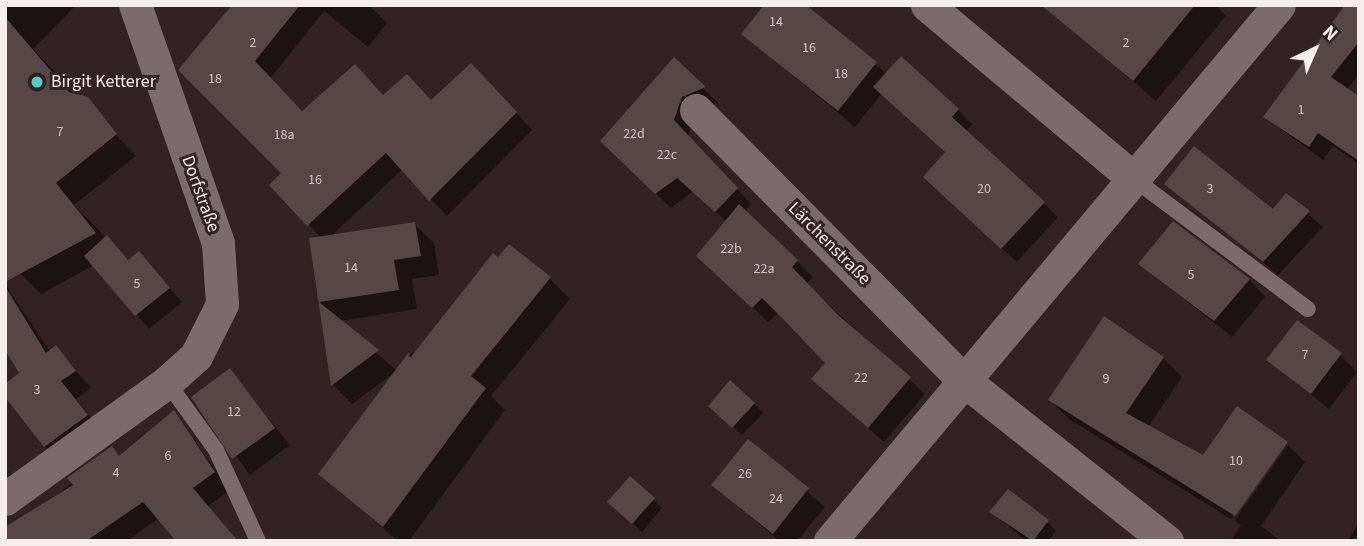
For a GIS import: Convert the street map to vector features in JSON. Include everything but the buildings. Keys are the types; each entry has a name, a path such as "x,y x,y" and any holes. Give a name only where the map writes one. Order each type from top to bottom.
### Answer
{"street":[{"name":"Dorfstraße","path":"5,499 167,382 196,356 222,304 218,243 135,5"},
{"path":"927,5 1134,179"},
{"path":"830,541 961,379 1134,179 1279,5"},
{"name":"Lärchenstraße","path":"696,110 961,379 1167,541"}],"lane":[{"path":"1134,179 1308,309"},
{"path":"167,382 216,450 258,541"}],"place":[{"name":"Birgit Ketterer","path":"37,82"}]}
